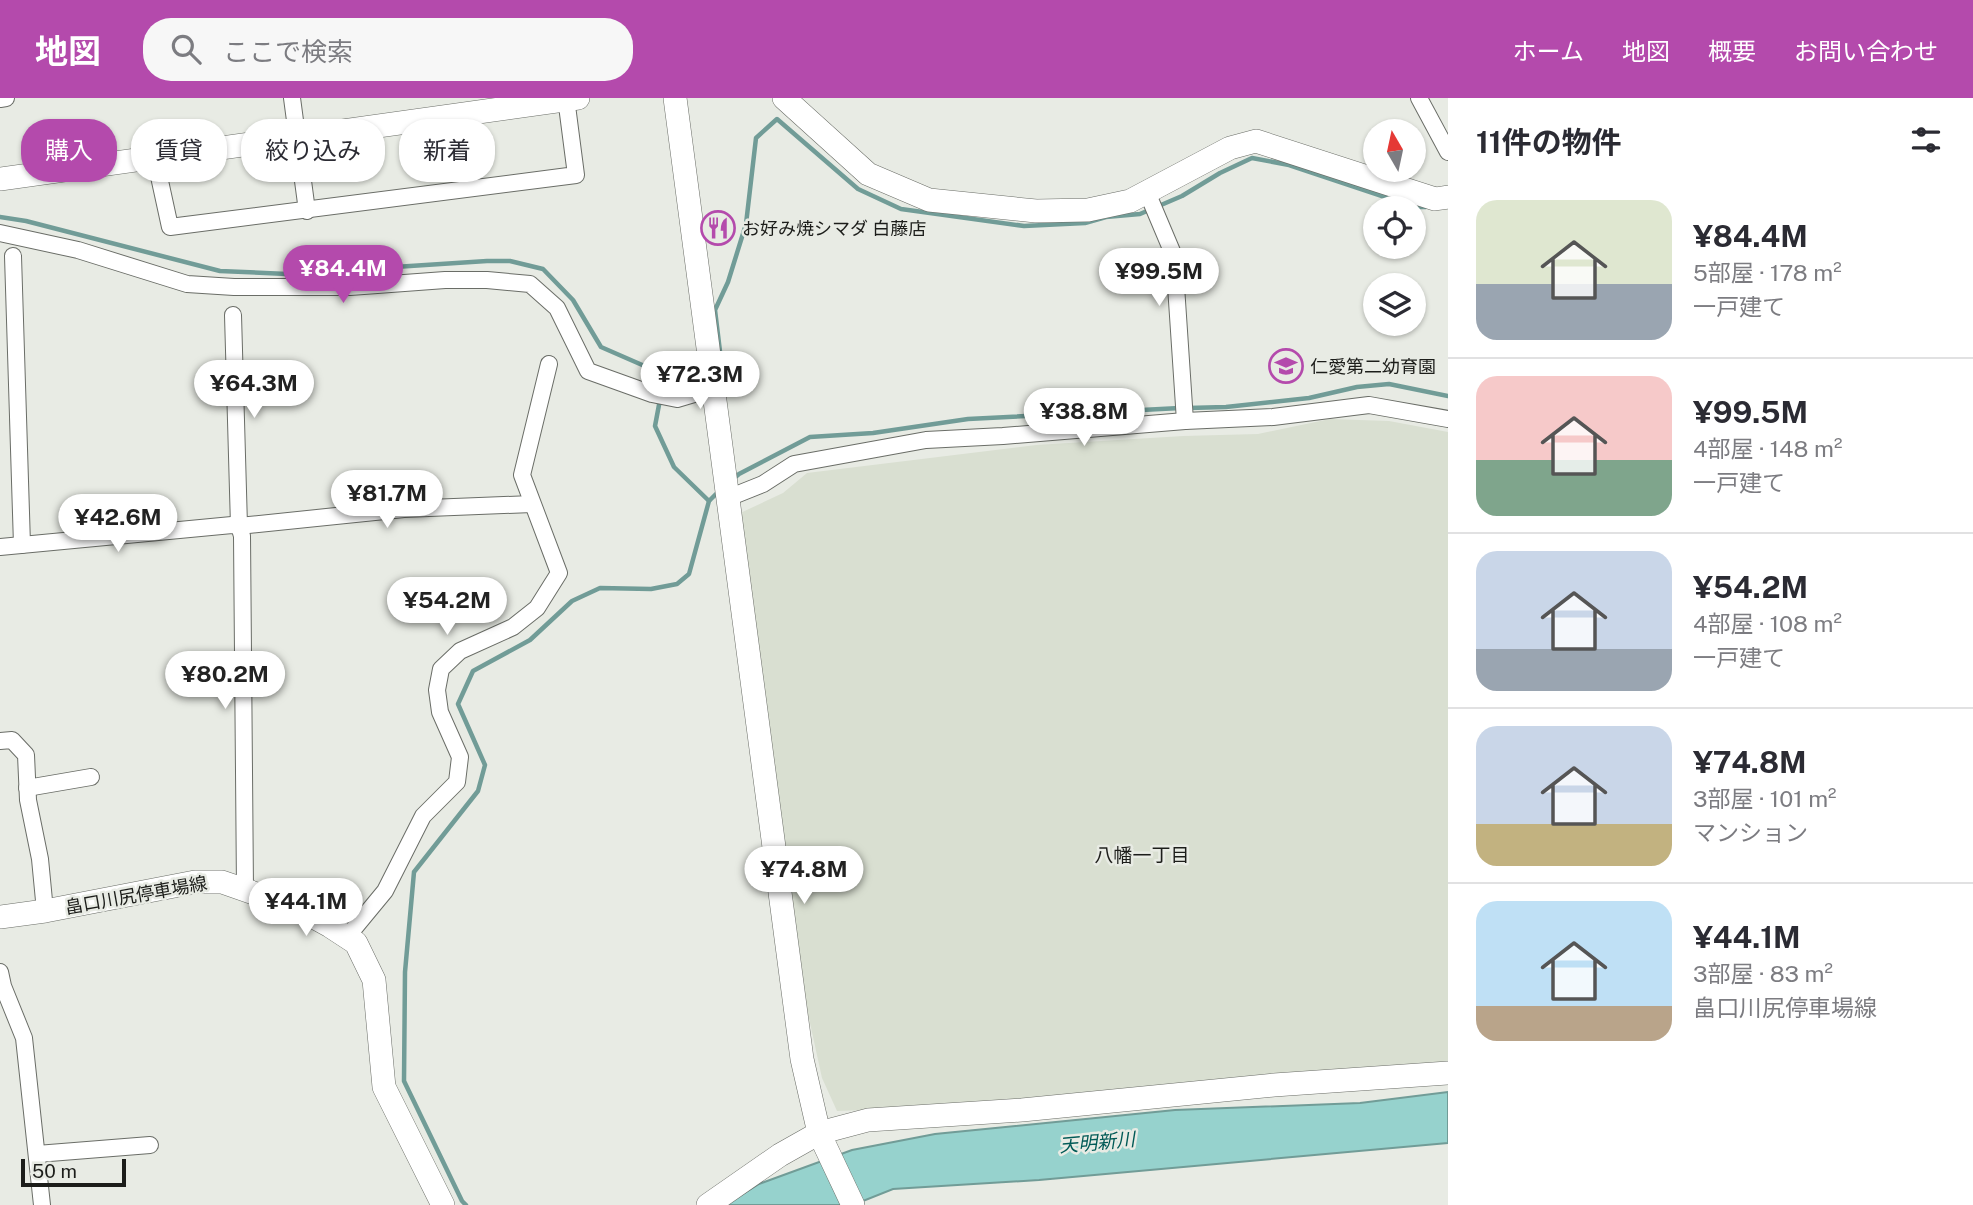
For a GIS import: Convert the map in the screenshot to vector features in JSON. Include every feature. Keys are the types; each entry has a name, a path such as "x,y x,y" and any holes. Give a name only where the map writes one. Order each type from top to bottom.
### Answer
{"street":[{"path":"0,99 6,98"},
{"path":"292,98 295,119"},
{"path":"675,98 802,1059 823,1142 853,1205"},
{"path":"783,98 868,174 929,200 1035,211 1088,210 1130,201 1230,148 1256,141 1435,199 1448,197"},
{"path":"1419,98 1448,152"},
{"path":"160,182 170,227 576,176 570,99 478,105 385,122"},
{"path":"0,179 131,161"},
{"path":"303,182 307,211"},
{"path":"1147,192 1174,256 1185,421"},
{"path":"0,233 78,250 187,284 234,287 350,287 455,280 530,284 557,308 588,371 652,394 677,399 714,388"},
{"path":"13,256 22,545"},
{"path":"233,316 239,526 242,536 245,890"},
{"path":"347,937 385,891 423,816 457,782 460,757 440,712 437,690 441,669 460,651 513,627 537,608 559,573 522,475 550,364"},
{"path":"728,498 763,484 794,464 926,440 1273,417 1369,405 1448,419"},
{"path":"0,547 404,509 533,504"},
{"path":"0,741 12,740 26,755 27,788 40,859 45,911"},
{"path":"27,788 91,777"},
{"name":"畠口川尻停車場線","path":"0,917 195,882 222,882 297,908 347,937 356,943 374,980 384,1087 443,1205"},
{"path":"0,972 24,1038 43,1205"},
{"path":"708,1205 780,1155 823,1142 868,1121 1022,1110 1274,1084 1448,1073"},
{"path":"37,1154 150,1145"}],"shaded area":[{"path":"1330,419 1389,421 1448,432 1448,1067 1032,1104 837,1111 822,1078 789,927 734,516 783,493 807,473 1036,445 1258,434"}],"water":[{"name":"天明新川","path":"1448,1092 1448,1143 1039,1180 893,1189 853,1205 725,1205 759,1184 852,1150 935,1134 1175,1110 1360,1103"}],"waterway":[{"path":"722,368 715,310 728,282 746,224 756,138 777,119 858,189 901,209 1024,226 1085,223 1106,217 1140,214 1182,196 1252,158 1289,165 1382,196"},
{"path":"0,217 26,221 220,271 287,274 487,261 510,261 543,269 573,300 601,347 656,371 662,389 655,426 674,467 709,501"},
{"path":"1188,408 1226,407 1309,398 1357,387 1389,384 1448,396"},
{"path":"732,480 810,437 873,433 968,419 1180,408"},
{"path":"466,1205 404,1081 405,972 414,872 478,791 485,765 458,704 473,671 530,640 572,601 600,588 651,589 677,584 689,574 709,501 720,490"}],"place":[{"name":"お好み焼シマダ 白藤店","path":"718,228"},
{"name":"仁愛第二幼育園","path":"1286,366"}],"district":[{"name":"八幡一丁目","path":"1142,855"}]}
